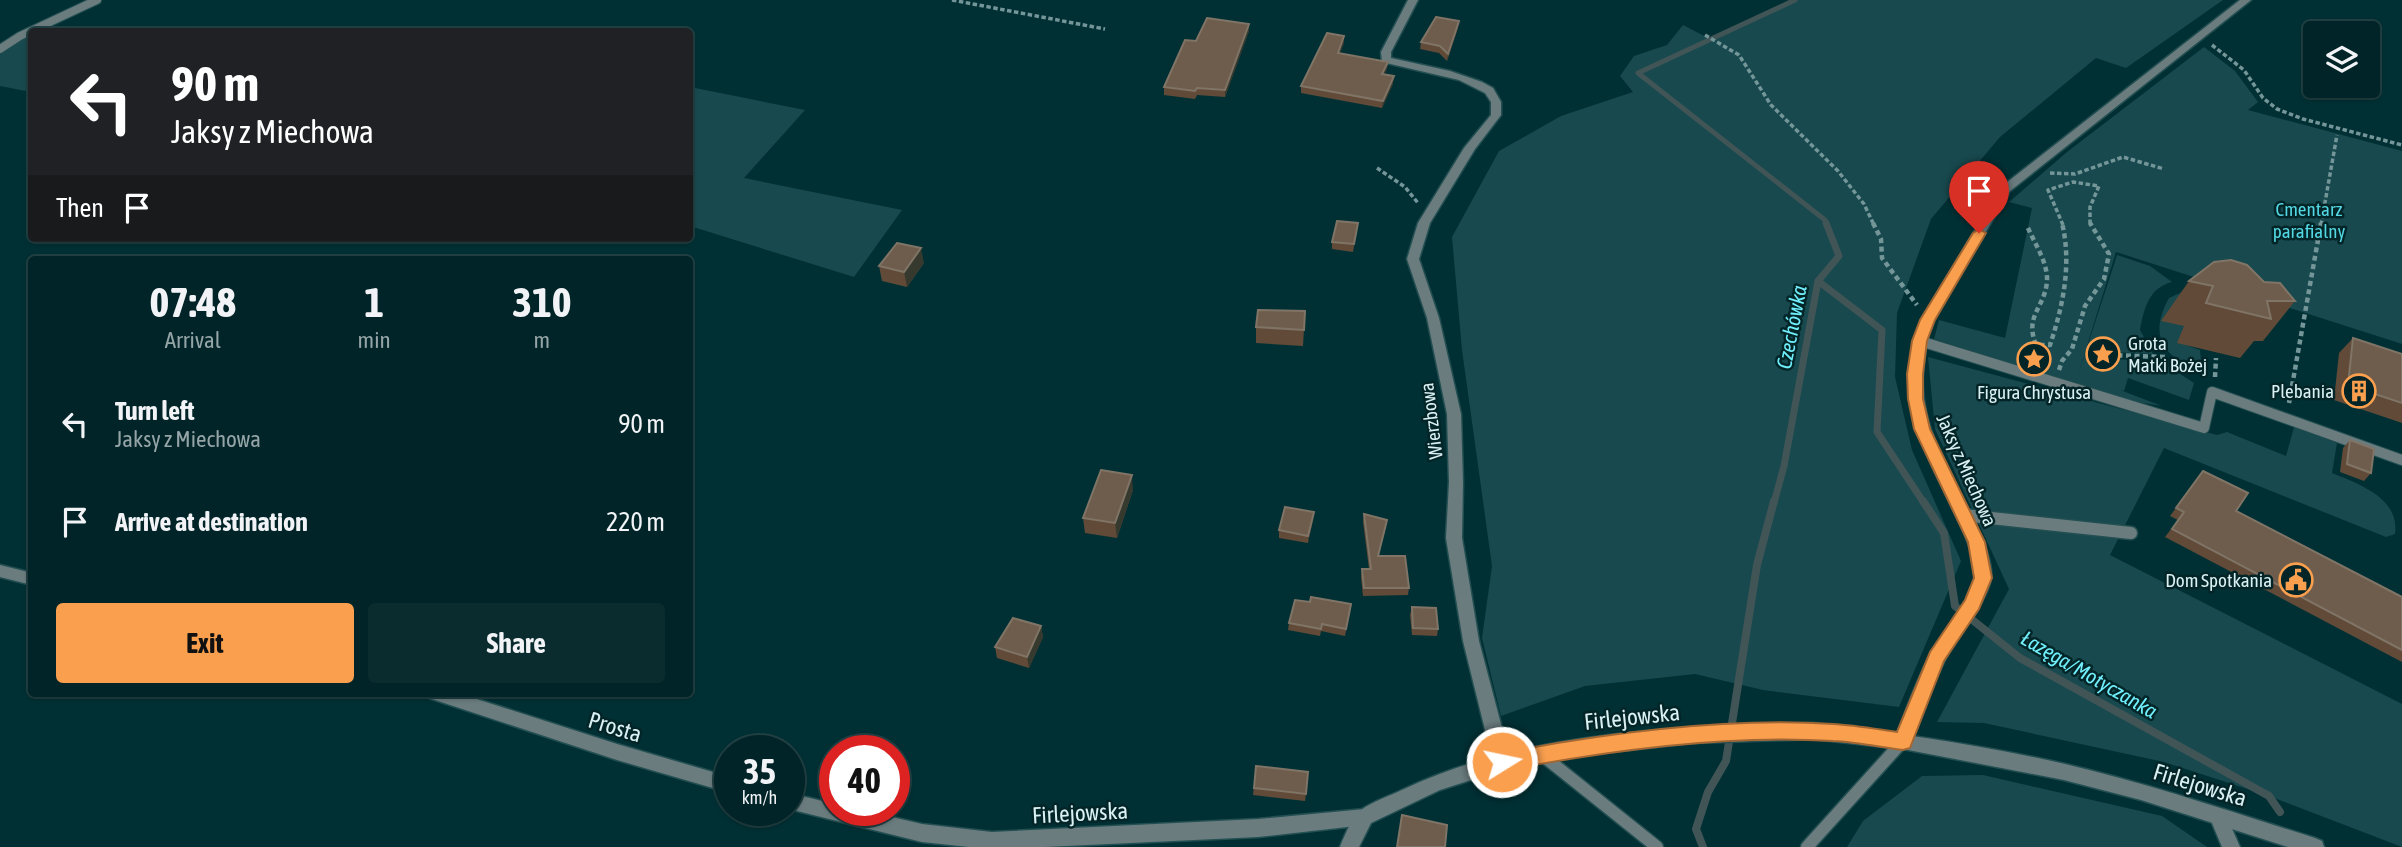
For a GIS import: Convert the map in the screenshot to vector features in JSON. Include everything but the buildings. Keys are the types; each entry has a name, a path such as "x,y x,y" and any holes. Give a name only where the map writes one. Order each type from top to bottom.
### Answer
{"street":[{"name":"Wierzbowa","path":"1413,0 1386,52 1386,60 1471,79 1485,85 1495,98 1496,115 1471,148 1424,223 1413,259 1433,318 1454,414 1454,538 1471,641 1502,762"},
{"name":"Jaksy z Miechowa","path":"1903,741 1937,658 1972,603 1983,578 1981,555 1922,429 1916,399 1915,374 1920,341 1927,320 2005,189 2246,0"},
{"path":"0,571 28,578"},
{"name":"Prosta","path":"448,697 714,780"},
{"name":"Firlejowska","path":"805,805 922,833 992,841 1258,828 1365,817 1436,783 1502,762 1575,748 1692,735 1824,731 1903,741 2064,772 2315,847"},
{"path":"2218,816 2231,847"},
{"path":"1349,847 1365,817"}],"lane":[{"path":"36,28 97,0"},
{"path":"0,49 28,32"},
{"path":"1920,341 2204,428 2212,392 2402,460"},
{"path":"1962,515 2131,533"},
{"path":"1807,847 1903,741"},
{"path":"1542,755 1657,847"}],"path":[{"path":"952,0 1105,29"},
{"path":"1705,35 1739,55 1771,105 1838,171 1864,204 1881,239 1882,258 1927,320"},
{"path":"2198,39 2220,50 2244,70 2263,98 2277,109 2303,119 2402,145"},
{"path":"2286,418 2337,135"},
{"path":"2032,168 2060,176 2075,174 2123,157 2164,169"},
{"path":"1377,168 1405,187 1420,205 1424,223"},
{"path":"2028,228 2047,281 2029,325 2030,334 2036,345 2050,345 2068,271 2060,211 2049,200 2048,190 2085,180 2099,186 2087,221 2089,229 2109,254 2104,279 2085,306 2072,349 2062,361 2059,373 2066,387"},
{"path":"2109,355 2165,357"}],"green space":[{"path":"1795,0 2223,0 2126,68 2096,58 2000,137 1931,219 1897,313 1895,377 1912,450 1961,561 1899,707 1763,690 1695,674 1585,686 1501,716 1482,638 1492,566 1462,350 1452,237 1499,151 1561,116 1633,92 1620,76 1634,56 1667,45 1683,25 1710,39"},
{"path":"28,35 28,91 0,86 0,54"},
{"name":"Cmentarz parafialny","path":"2204,47 2235,71 2258,102 2248,110 2402,151 2402,344 2116,252 2078,375 2117,255 2150,266 2172,282 2153,294 2143,314 2140,330 2153,354 2110,352 2099,346 2095,354 2107,359 2160,361 2194,383 2189,400 2128,378 2124,391 2120,390 2162,406 2131,401 1934,339 1939,320 2005,338 2032,208 2009,202 2067,152"},
{"path":"693,88 805,110 744,178 902,210 854,277 693,227"},
{"path":"2182,292 2185,326 2178,342 2200,350 2202,373 2169,353 2160,335 2160,324 2169,298"},
{"path":"1928,357 2217,435 2227,432 2286,456 2294,427 2337,443 2332,473 2376,494 2391,511 2395,521 2395,534 2386,537 2164,448 2110,555 2402,704 2402,847 2269,796 2164,762 1984,723 1937,722 2009,589 1935,429"},
{"path":"1983,775 2162,816 2207,847 1847,847 1863,821 1922,776"}],"waterway":[{"name":"Czechówka","path":"1795,0 1638,73 1825,220 1827,225"},
{"name":"Czechówka","path":"1818,281 1839,256 1826,223"},
{"name":"Czechówka","path":"1774,503 1784,466 1818,281"},
{"name":"Łazęga/Motyczanka","path":"1818,281 1882,330 1877,432 1924,503"},
{"name":"Czechówka","path":"1703,847 1696,829 1708,792 1726,761 1757,565 1774,501"},
{"name":"Łazęga/Motyczanka","path":"1923,501 1944,533 1955,606 2020,658 2269,796 2280,812"}],"place":[{"name":"Grota Matki Bożej","path":"2103,354"},
{"name":"Figura Chrystusa","path":"2034,359"},
{"name":"Plebania","path":"2359,391"},
{"name":"Dom Spotkania","path":"2296,580"}],"route":[{"path":"1502,762 1575,748 1757,731 1835,732 1903,741 1937,658 1972,603 1983,578 1981,555 1976,542 1922,429 1916,399 1915,374 1920,341 1927,320 1979,233"}]}
